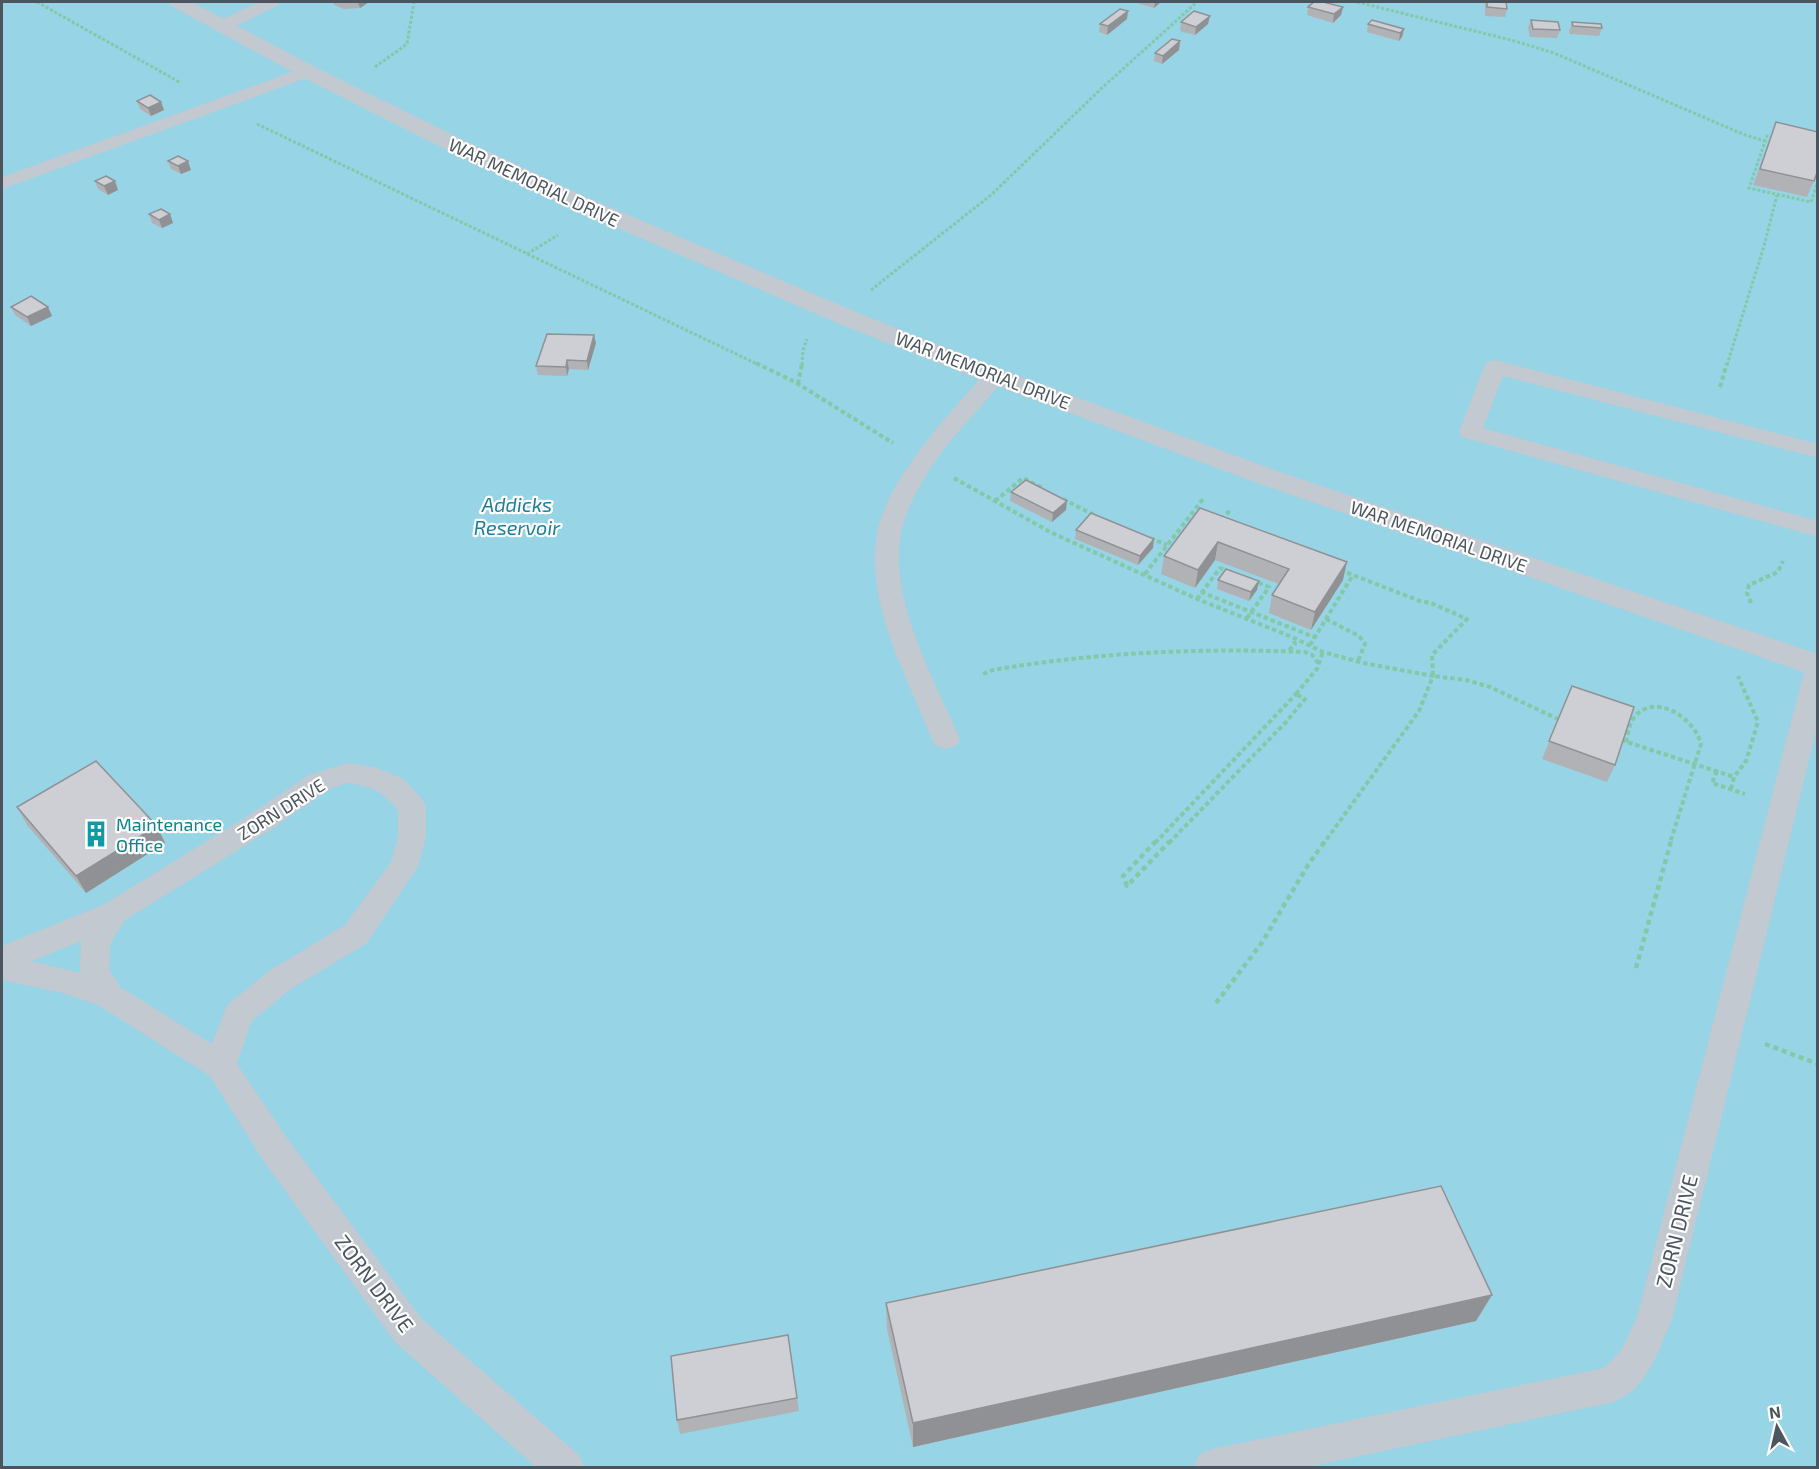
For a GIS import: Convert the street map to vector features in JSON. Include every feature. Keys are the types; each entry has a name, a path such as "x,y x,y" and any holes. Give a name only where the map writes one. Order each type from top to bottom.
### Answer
{"street":[{"name":"WAR MEMORIAL DRIVE","path":"178,2 306,72 438,138 643,232 837,315 1272,479 1818,667"}],"lane":[{"path":"222,26 271,2"},
{"path":"2,183 306,72"},
{"path":"1818,451 1495,367 1470,432 1818,529"},
{"path":"946,739 889,590 888,539 894,518 923,461 963,410 995,375"},
{"name":"ZORN DRIVE","path":"1212,1467 1614,1384 1635,1362 1654,1319 1818,667"},
{"name":"ZORN DRIVE","path":"221,1066 238,1014 280,980 357,934 404,866 412,838 412,807 394,786 374,777 347,773 319,782 259,823 115,912 96,940 94,970 110,996 221,1066 275,1149 408,1330 566,1467"},
{"path":"2,959 50,941 115,912"},
{"path":"2,968 64,980 110,996"}],"path":[{"path":"37,2 219,105 526,255 798,384 923,461 1052,533 1197,599 1247,618 1323,652 1401,671 1469,680 1497,689 1539,712 1568,723"},
{"path":"374,68 407,44 414,2"},
{"path":"871,290 991,195 1103,87 1197,2"},
{"path":"1357,2 1511,40 1554,54 1725,127 1765,141"},
{"path":"1777,138 1767,136 1749,188 1811,202 1818,181"},
{"path":"1720,387 1777,195"},
{"path":"526,255 558,236"},
{"path":"798,384 803,371 804,346 807,339"},
{"path":"995,501 1023,478 1104,519"},
{"path":"1145,574 1203,499"},
{"path":"1217,525 1230,510"},
{"path":"1191,515 1200,518"},
{"path":"1146,537 1167,545"},
{"path":"1752,604 1747,593 1749,585 1778,572 1783,561"},
{"path":"1197,599 1220,568 1230,572"},
{"path":"1216,1003 1261,944 1308,865 1419,711 1432,676 1432,656 1467,619 1431,603 1332,568"},
{"path":"1310,645 1353,575"},
{"path":"1247,618 1269,587 1249,579"},
{"path":"1202,592 1314,637"},
{"path":"1326,619 1359,636 1365,644 1360,662"},
{"path":"1282,651 1293,649 1295,644 1292,637"},
{"path":"982,674 1040,661 1125,652 1182,649 1305,652 1312,655 1319,664"},
{"path":"1296,694 1305,699 1286,722 1127,886 1123,876 1296,694 1319,664 1323,652"},
{"path":"1717,771 1712,783 1731,789 1734,777 1746,761 1756,736 1758,722 1737,670"},
{"path":"1626,742 1632,720 1644,711 1653,708 1662,708 1682,714 1698,728 1701,737 1636,968"},
{"path":"1610,736 1734,777"},
{"path":"1727,1029 1818,1064"}],"water":[{"name":"Addicks Reservoir","path":"2,2 1817,2 1817,1467 2,1468"}],"building":[{"path":"1314,2 1343,7 1334,14 1308,7"},
{"path":"1487,2 1506,2 1507,9 1487,7"},
{"path":"1120,9 1128,11 1108,26 1100,24"},
{"path":"1194,11 1210,16 1196,27 1181,22"},
{"path":"1372,20 1404,29 1400,33 1368,24"},
{"path":"1531,20 1558,22 1560,30 1533,29"},
{"path":"1572,22 1601,24 1602,28 1573,26"},
{"path":"1172,39 1180,41 1163,56 1155,53"},
{"path":"150,95 161,102 148,108 137,101"},
{"path":"1776,122 1818,132 1818,170 1814,181 1760,169"},
{"path":"178,156 188,161 178,166 168,161"},
{"path":"106,176 115,181 104,186 95,181"},
{"path":"161,209 170,214 159,220 149,214"},
{"path":"31,296 48,307 27,317 11,307"},
{"path":"547,334 594,335 587,361 567,360 566,367 536,366"},
{"path":"1026,480 1067,501 1053,513 1011,492"},
{"path":"1200,508 1347,562 1315,612 1272,595 1289,569 1218,542 1198,570 1164,556"},
{"path":"1091,513 1154,539 1140,556 1076,530"},
{"path":"1226,569 1259,581 1251,592 1218,580"},
{"path":"1572,686 1634,707 1615,765 1549,741"},
{"name":"Maintenance Office","path":"96,761 157,826 76,876 17,807"},
{"path":"1441,1186 1492,1295 913,1423 886,1303"},
{"path":"788,1335 797,1398 677,1420 671,1356"}],"place":[{"name":"Maintenance Office","path":"96,834"}]}
